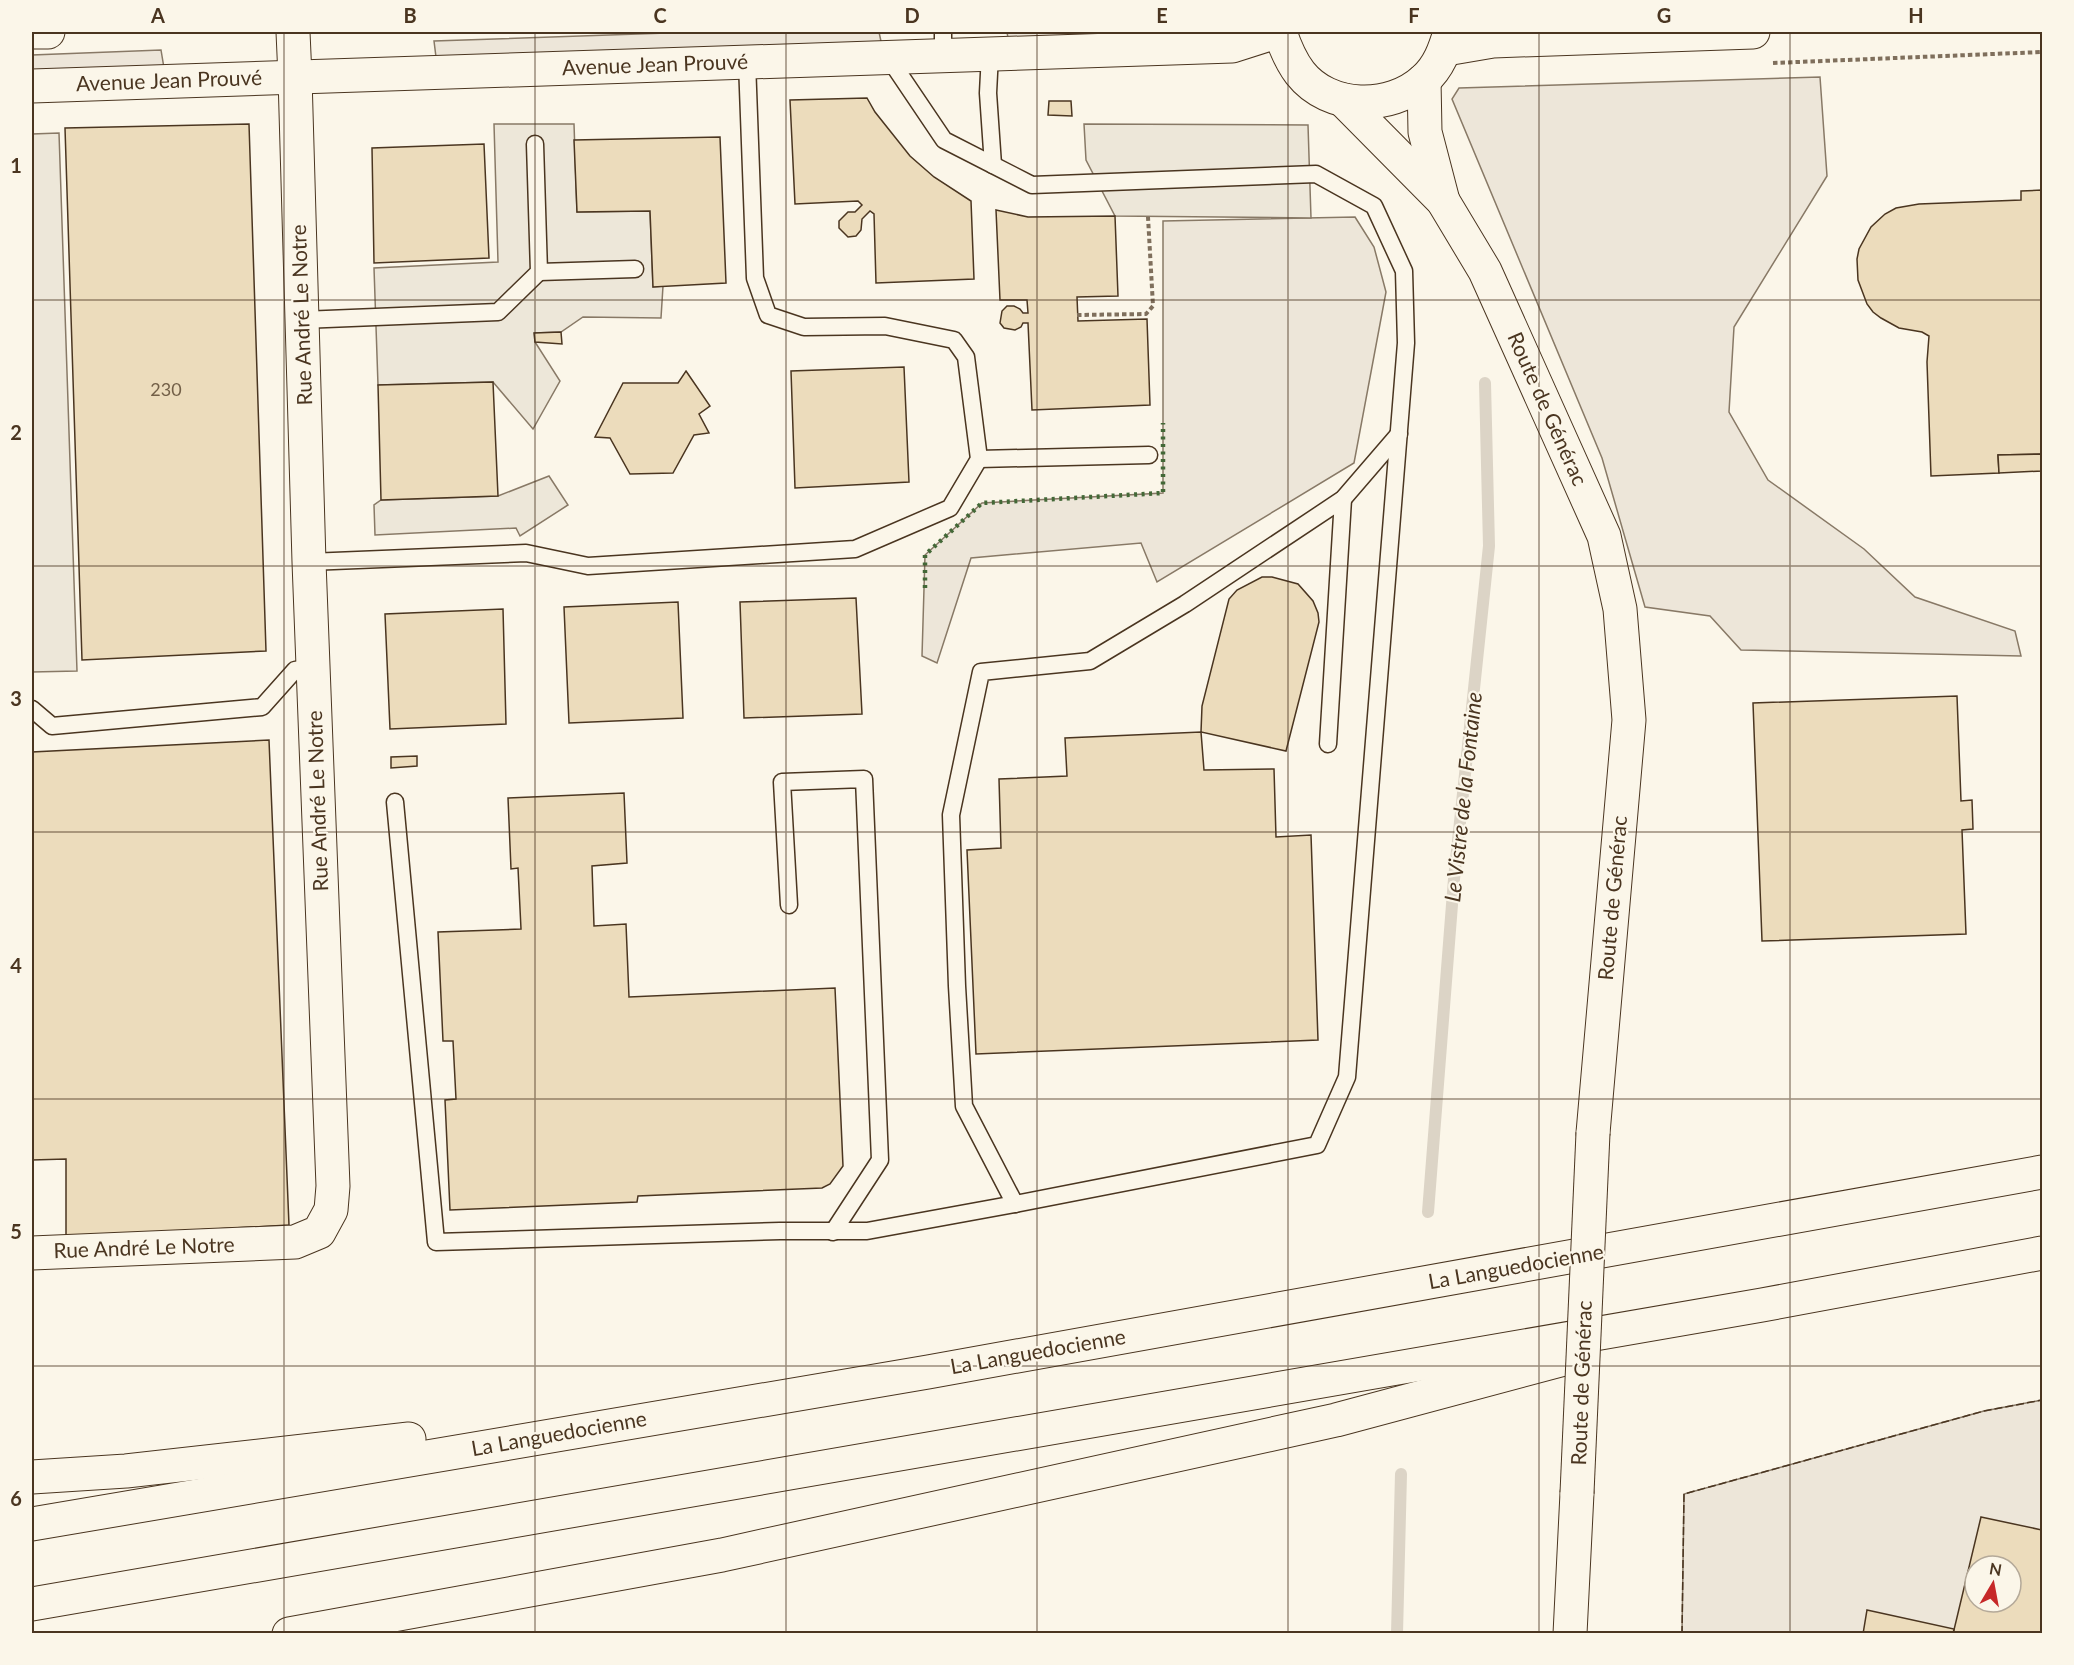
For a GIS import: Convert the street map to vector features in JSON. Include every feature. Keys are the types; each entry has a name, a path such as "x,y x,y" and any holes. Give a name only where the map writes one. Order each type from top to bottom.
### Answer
{"main road":[{"path":"32,32 48,32"},
{"name":"Rue André Le Notre","path":"32,1253 295,1242 319,1232 331,1210 333,1186 309,562 293,32"},
{"path":"1278,32 1287,54 1301,75 1320,90 1343,100 1372,103 1400,96 1424,80 1437,66 1448,40 1493,41 1754,32"},
{"name":"Avenue Jean Prouvé","path":"32,86 888,57 943,43 990,54 1232,46 1278,32"},
{"name":"Route de Générac","path":"1424,80 1425,132 1443,201"},
{"name":"Route de Générac","path":"1343,100 1443,201 1485,271 1604,536 1620,609 1629,720 1593,1133 1570,1634"},
{"name":"La Languedocienne","path":"32,1524 803,1393 2043,1172"},
{"path":"32,1604 1762,1305 2043,1253"},
{"path":"289,1634 722,1555 1336,1420 1762,1305"},
{"path":"32,1477 126,1471 803,1393"},
{"path":"417,1634 722,1555"}],"lane":[{"path":"990,54 988,93 993,165"},
{"path":"395,802 436,1242 780,1231 867,1231 1317,1144 1347,1077 1406,343 1404,270 1374,206 1316,174 1032,185 944,140 888,57"},
{"path":"309,562 526,553 588,567 855,549 950,508 979,459 966,357 954,340 885,326 804,327 768,315 756,278 747,62"},
{"path":"535,144 539,272"},
{"path":"302,320 498,312 539,272 635,269"},
{"path":"1015,1204 964,1106 951,815 981,672 1090,661 1185,604 1343,499 1399,434"},
{"path":"979,459 1149,455"},
{"path":"1328,744 1343,499"},
{"path":"32,709 52,726 262,707 294,670 313,667"},
{"path":"789,905 782,782 864,779 880,1160 833,1232"}],"path":[{"path":"1077,315 1146,314 1153,306 1148,217"}],"shaded area":[{"path":"696,32 879,32 882,46 436,57 434,41"},
{"path":"1007,32 1214,32 1008,38"},
{"path":"161,50 164,68 32,73 32,55"},
{"path":"1820,77 1827,176 1734,327 1729,412 1768,480 1864,549 1915,597 2015,631 2021,656 1741,650 1710,616 1645,607 1602,458 1452,99 1459,88"},
{"path":"494,124 574,124 577,212 650,211 653,287 663,286 661,318 583,317 561,332 535,333 535,342 560,381 533,429 493,382 378,385 374,268 498,262"},
{"path":"1084,124 1308,125 1311,218 1115,216 1086,160"},
{"path":"59,133 77,671 32,672 32,134"},
{"path":"1355,217 1374,247 1386,292 1354,463 1157,582 1141,543 971,558 937,663 922,656 925,555 982,503 1163,493 1163,221"},
{"path":"549,476 568,505 520,536 516,528 375,535 374,505 381,500 498,496"},
{"path":"2042,1400 2042,1633 1682,1634 1684,1494 1984,1411"}],"building":[{"path":"867,98 875,112 910,156 934,177 971,201 974,279 876,283 874,214 870,211 862,219 861,230 856,236 848,237 839,228 839,221 848,212 855,212 862,205 858,201 795,204 790,100"},
{"path":"1049,101 1071,101 1072,116 1048,115"},
{"path":"249,124 266,651 82,660 65,128"},
{"path":"720,137 726,283 653,287 650,211 577,212 574,140"},
{"path":"484,144 489,258 374,263 372,148"},
{"path":"2042,190 2042,454 1998,455 1999,473 1931,476 1927,362 1929,336 1922,332 1899,328 1873,312 1867,304 1858,280 1859,249 1871,227 1885,214 1896,208 1919,204 2021,200 2021,191"},
{"path":"996,210 1028,217 1115,216 1118,296 1077,297 1078,321 1147,319 1150,405 1032,410 1028,323 1023,323 1015,330 1004,328 1000,323 1002,311 1007,306 1014,306 1023,313 1028,313 1027,300 1000,300"},
{"path":"561,332 562,344 535,342 534,333"},
{"path":"904,367 909,482 795,488 791,371"},
{"path":"686,371 710,406 699,414 709,433 694,435 673,473 630,474 610,438 595,437 623,383 678,383"},
{"path":"493,382 498,496 381,500 378,385"},
{"path":"2042,454 2042,471 1999,473 1998,455"},
{"path":"1262,577 1272,577 1298,584 1313,601 1318,613 1319,622 1286,751 1201,732 1202,706 1229,599 1237,590"},
{"path":"856,598 862,714 744,718 740,602"},
{"path":"678,602 683,718 569,723 564,607"},
{"path":"503,609 506,724 390,729 385,614"},
{"path":"1957,696 1961,801 1972,800 1973,829 1962,830 1966,934 1762,941 1753,703"},
{"path":"1201,732 1204,770 1274,769 1276,837 1311,835 1318,1040 976,1054 967,850 1001,848 999,779 1067,776 1065,738"},
{"path":"269,740 289,1225 66,1237 66,1159 32,1160 32,752"},
{"path":"417,756 417,766 391,768 391,757"},
{"path":"624,793 627,863 592,866 594,926 626,924 629,997 835,988 843,1166 830,1184 822,1188 638,1196 637,1202 450,1210 445,1100 456,1099 453,1041 443,1041 438,932 521,929 518,868 511,869 508,798"},
{"path":"1981,1517 2042,1530 2042,1634 1953,1634 1963,1592 1963,1614 2023,1614 2023,1554 1972,1554"},
{"path":"1867,1610 1954,1629 1953,1634 1863,1634"}],"waterway":[{"name":"Le Vistre de la Fontaine","path":"1428,1212 1454,879 1489,546 1485,383"},
{"name":"Le Vistre de la Fontaine","path":"1397,1634 1401,1474"}],"hedge":[{"path":"925,588 925,555 982,503 1163,493 1163,423"}],"fence":[{"path":"1682,1634 1684,1494 1984,1411 2042,1400"}]}
